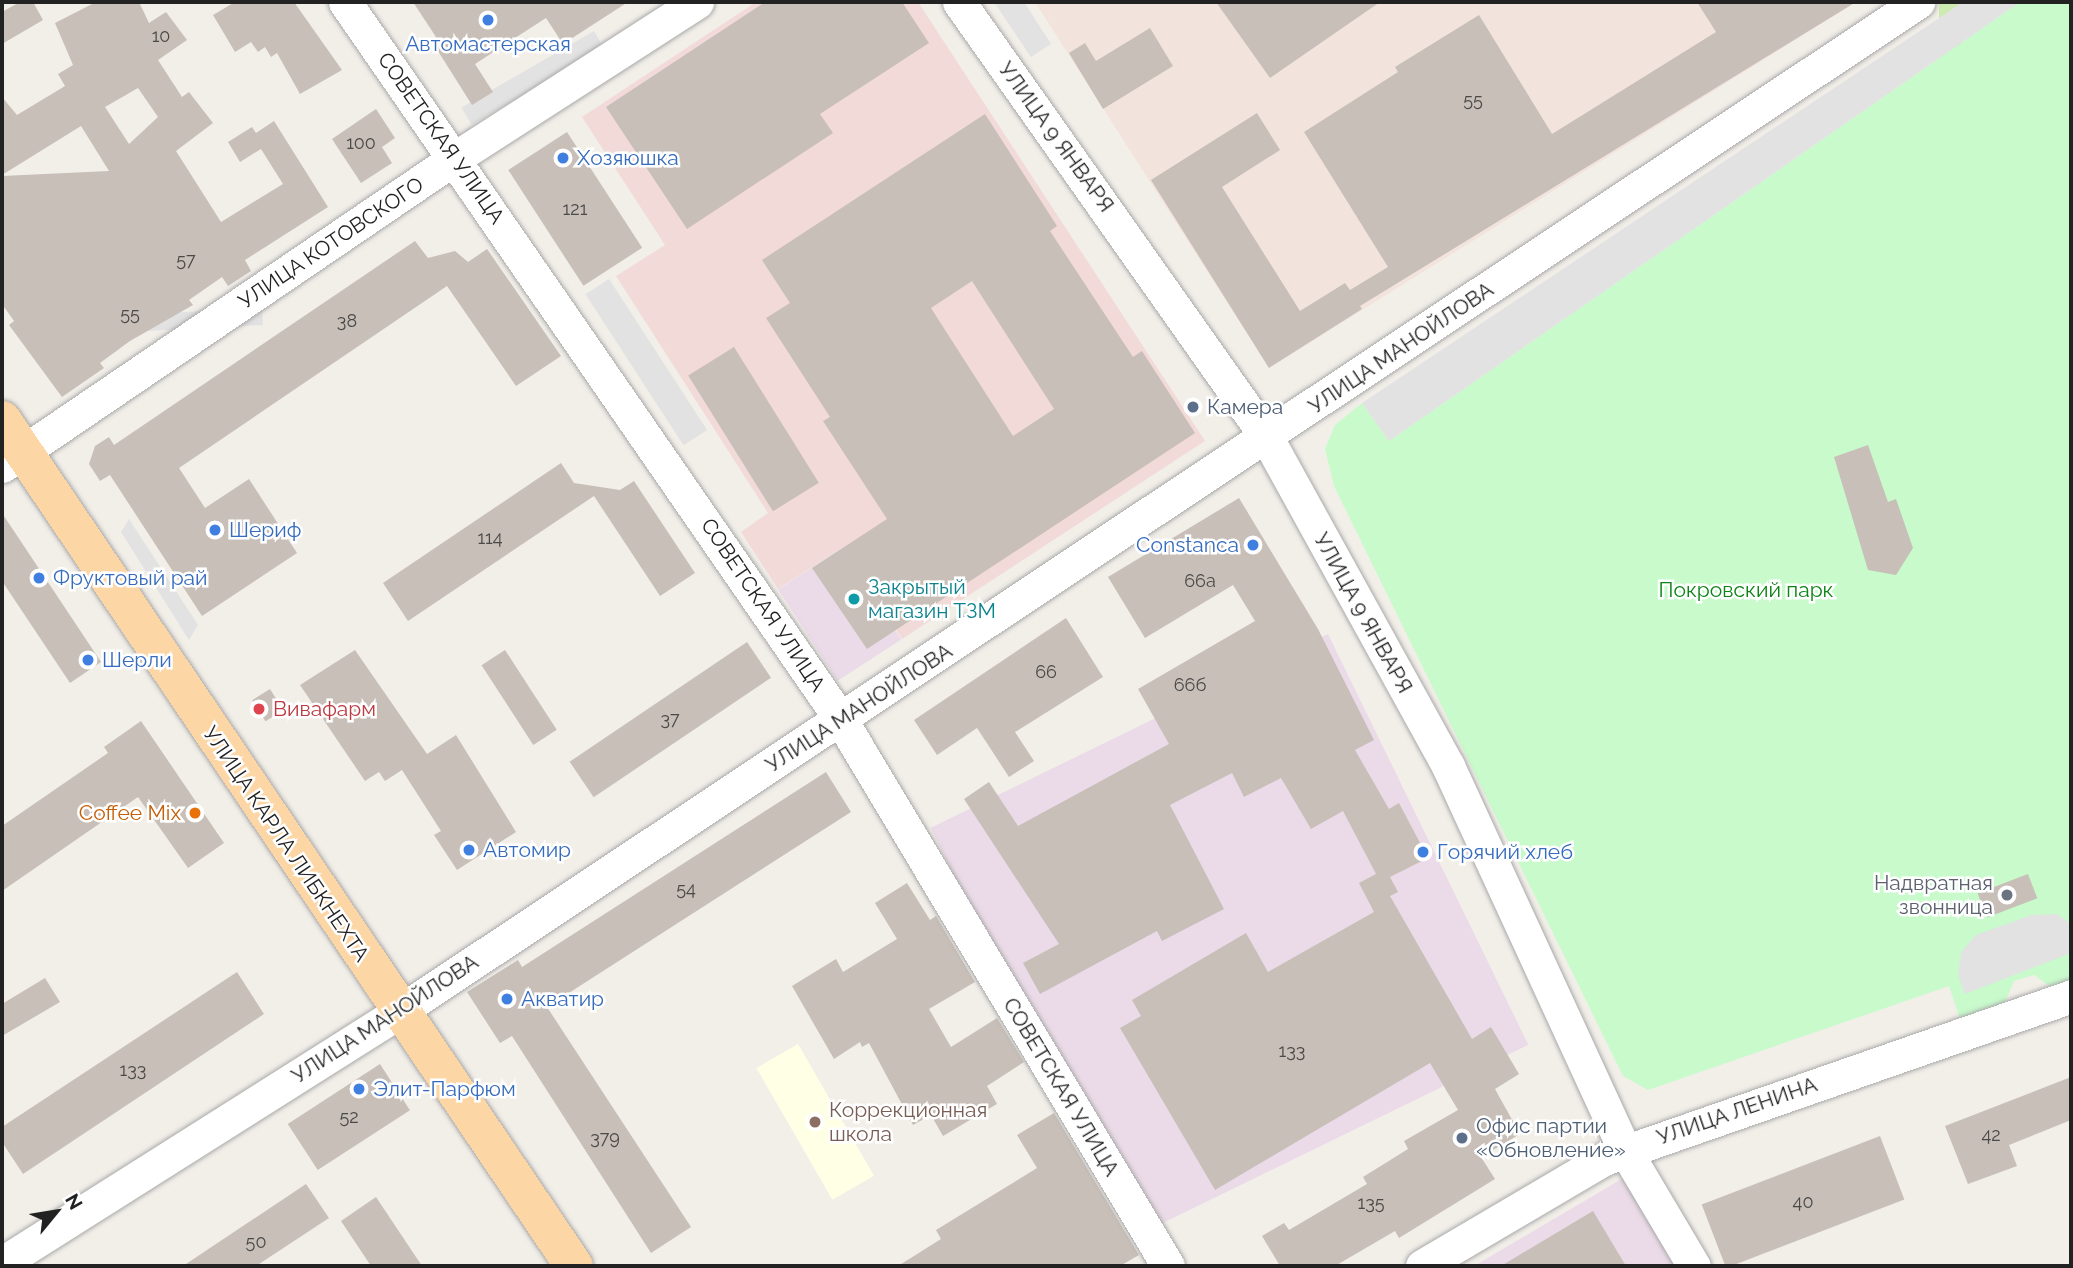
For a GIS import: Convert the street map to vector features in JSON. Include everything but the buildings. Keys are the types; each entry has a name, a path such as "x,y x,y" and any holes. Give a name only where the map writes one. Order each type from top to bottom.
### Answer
{"main road":[{"name":"УЛИЦА КАРЛА ЛИБКНЕХТА","path":"2,420 12,459 400,1010 575,1266"}],"street":[{"name":"СОВЕТСКАЯ УЛИЦА","path":"345,2 841,720 1168,1266"},
{"name":"УЛИЦА КОТОВСКОГО","path":"12,459 455,158 697,2"},
{"name":"УЛИЦА 9 ЯНВАРЯ","path":"959,2 1266,438 1448,766 1625,1150 1694,1266"},
{"name":"УЛИЦА МАНОЙЛОВА","path":"2,1263 400,1010 841,720 1918,2"},
{"name":"УЛИЦА ЛЕНИНА","path":"1422,1266 1625,1150 2071,996"}],"shaded area":[{"path":"756,2 918,2 1205,441 902,639 842,548 778,589 741,532 768,513 616,276 665,245 582,117"},
{"path":"994,2 1024,2 1051,44 1031,57"},
{"path":"1035,2 1856,2 1269,368"},
{"path":"1963,2 2020,2 1389,441 1362,403"},
{"path":"594,31 604,48 471,125 461,108"},
{"path":"609,279 707,430 684,445 586,294"},
{"path":"262,308 263,325 87,334 86,317"},
{"path":"129,519 198,625 189,640 121,532"},
{"path":"842,548 901,639 838,681 778,589"},
{"path":"1328,634 1528,1045 1131,1239 931,828"},
{"path":"2057,914 2071,924 2071,953 1965,994 1958,975 1961,952 1976,935 2032,915"},
{"name":"Коррекционная школа","path":"798,1044 874,1176 832,1200 756,1068"},
{"path":"1625,1177 1678,1266 1474,1266"}],"green space":[{"path":"1939,2 1963,2 1963,681 1939,681"},
{"name":"Покровский парк","path":"2020,2 2071,2 2071,981 2051,987 2034,975 2014,981 2004,1005 1960,1019 1949,986 1648,1090 1623,1076 1334,486 1325,449 1335,425 1362,403 1389,441"}],"place":[{"name":"Автомастерская","path":"488,20"},
{"name":"Хозяюшка","path":"563,158"},
{"name":"Камера","path":"1193,407"},
{"name":"Шериф","path":"215,530"},
{"name":"Constanca","path":"1253,545"},
{"name":"Фруктовый рай","path":"39,578"},
{"name":"Закрытый магазин ТЗМ","path":"854,599"},
{"name":"Шерли","path":"88,660"},
{"name":"Вивафарм","path":"259,709"},
{"name":"Coffee Mix","path":"195,813"},
{"name":"Автомир","path":"469,850"},
{"name":"Горячий хлеб","path":"1423,852"},
{"name":"Надвратная звонница","path":"2007,895"},
{"name":"Акватир","path":"507,999"},
{"name":"Элит-Парфюм","path":"359,1089"},
{"name":"Коррекционная школа","path":"815,1122"},
{"name":"Офис партии «Обновление»","path":"1462,1138"}]}
